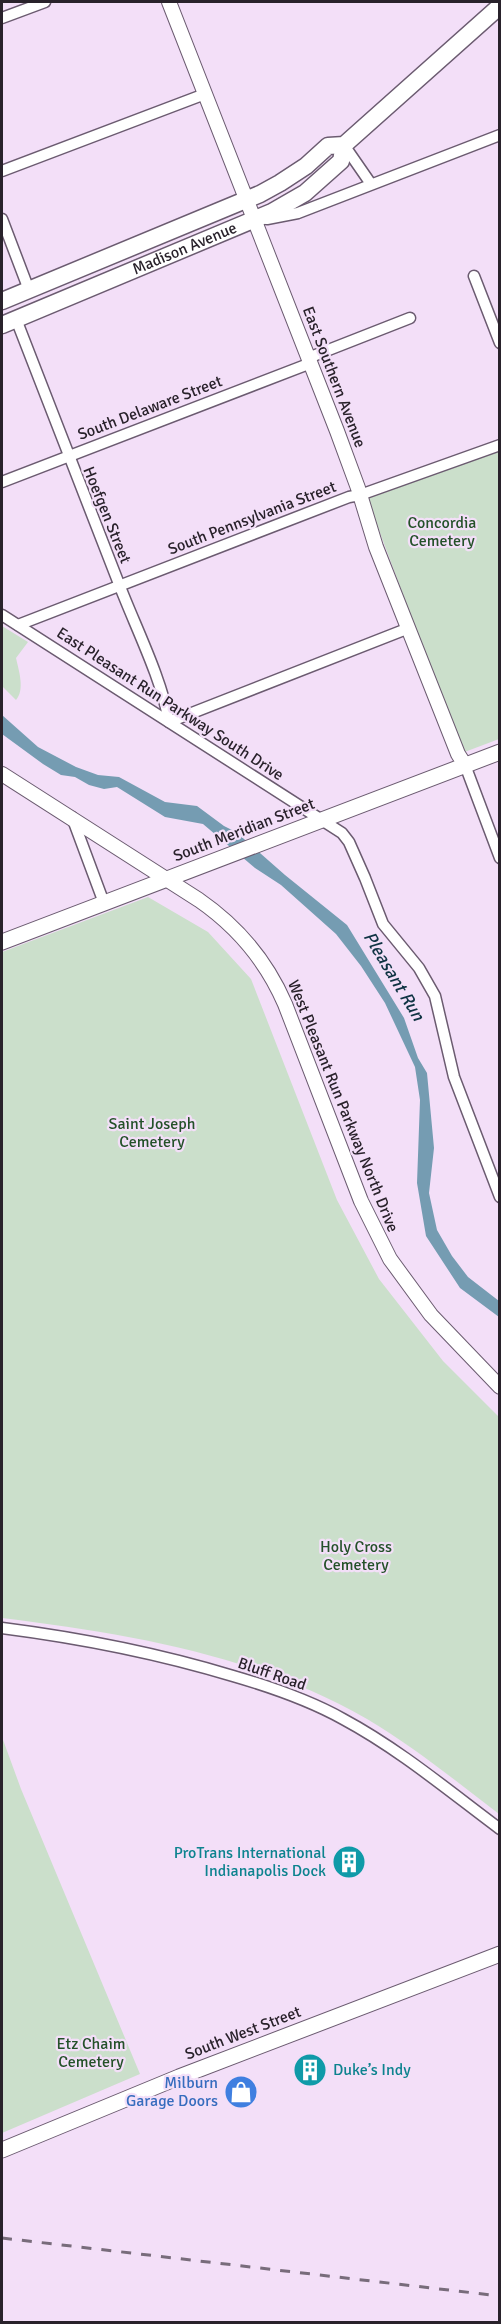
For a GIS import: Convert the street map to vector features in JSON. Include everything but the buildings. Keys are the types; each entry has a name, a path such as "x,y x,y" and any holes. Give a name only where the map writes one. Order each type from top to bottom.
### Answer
{"main road":[{"name":"Madison Avenue","path":"2,301 246,200 280,183 306,166 328,147 344,145 499,8"},
{"name":"Madison Avenue","path":"9,322 255,220 290,203 341,161 344,145"},
{"name":"South Meridian Street","path":"2,942 500,752"},
{"name":"South West Street","path":"2,2150 200,2069 500,1954"}],"street":[{"path":"2,18 45,2"},
{"name":"East Southern Avenue","path":"169,2 310,360 360,495 376,547 458,753 465,765"},
{"path":"2,171 205,94"},
{"path":"255,220 298,213 500,135"},
{"path":"344,145 371,184"},
{"path":"2,219 29,290"},
{"path":"474,276 500,342"},
{"name":"South Delaware Street","path":"2,482 410,318"},
{"name":"Hoefgen Street","path":"9,322 68,455 167,710 169,722"},
{"name":"South Pennsylvania Street","path":"18,625 349,497 500,445"},
{"name":"East Pleasant Run Parkway South Drive","path":"2,615 337,829 346,838 383,924 419,968 435,996 454,1077 500,1197"},
{"path":"169,722 409,628"},
{"path":"465,765 500,858"},
{"name":"West Pleasant Run Parkway North Drive","path":"5,780 72,817 168,878 220,915 253,948 270,973 285,1004 363,1207 390,1259 431,1316 500,1386"},
{"path":"72,817 104,903"},
{"name":"Bluff Road","path":"2,1628 93,1641 178,1659 294,1696 343,1719 385,1744 500,1829"}],"green space":[{"name":"Concordia Cemetery","path":"499,449 499,739 462,753 367,498"},
{"path":"2,626 28,642 16,658 21,686 16,700 2,686"},
{"path":"148,897 208,932 251,979 337,1200 379,1279 443,1361 499,1417 499,1814 401,1741 367,1719 280,1678 189,1650 143,1640 97,1631 2,1618 2,952"},
{"name":"Etz Chaim Cemetery","path":"2,1737 21,1789 140,2074 2,2133"}],"water":[{"name":"Pleasant Run","path":"2,715 38,747 76,767 98,775 119,777 165,802 197,806 236,832 347,925 404,1018 418,1058 427,1073 434,1148 429,1193 437,1230 468,1277 499,1301 499,1317 460,1288 426,1236 417,1183 420,1100 415,1067 385,1003 361,966 336,934 281,885 255,868 203,824 165,817 117,787 104,789 89,785 75,777 61,775 2,734"}],"railway":[{"path":"2,2238 500,2296"}],"place":[{"name":"ProTrans International Indianapolis Dock","path":"349,1862"},
{"name":"Duke’s Indy","path":"310,2070"},
{"name":"Milburn Garage Doors","path":"241,2092"}],"park label":[{"name":"Saint Joseph Cemetery","path":"152,1133"},
{"name":"Holy Cross Cemetery","path":"356,1556"}]}
